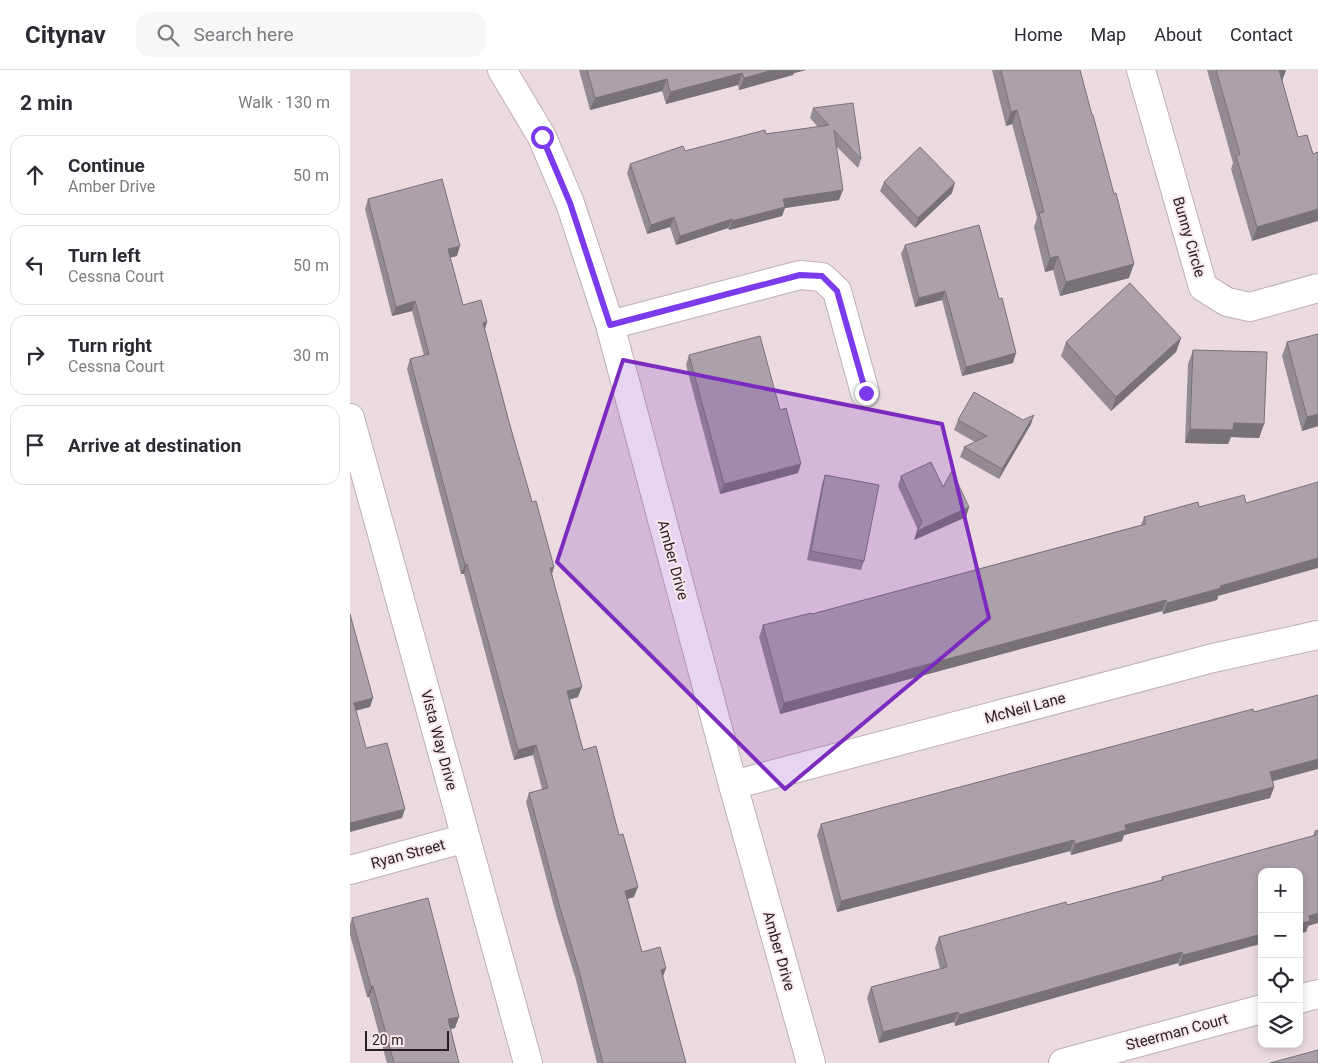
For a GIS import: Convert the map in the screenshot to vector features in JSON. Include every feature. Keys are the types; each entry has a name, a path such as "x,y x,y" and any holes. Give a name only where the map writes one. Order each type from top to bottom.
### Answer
{"street":[{"name":"Amber Drive","path":"502,70 542,137 570,203 610,325 733,785 811,1063"},
{"name":"Bunny Circle","path":"1141,70 1203,287 1227,302 1250,307 1318,288"},
{"path":"610,325 800,275 822,276 837,291 866,393"},
{"name":"Vista Way Drive","path":"350,418 528,1063"},
{"name":"McNeil Lane","path":"733,785 1213,658 1318,636"},
{"name":"Ryan Street","path":"350,870 466,838"},
{"path":"1303,998 1318,994"},
{"name":"Steerman Court","path":"1063,1063 1258,1010"}],"highlighted area":[{"path":"623,360 942,424 989,618 785,789 557,562"}],"building":[{"path":"587,70 773,70 744,78 742,73 670,92 667,79 595,98"},
{"path":"1001,70 1080,70 1114,194 1116,193 1134,264 1066,282 1058,256 1050,258 1039,213 1044,212 1017,110 1011,112"},
{"path":"1216,70 1279,70 1298,137 1307,135 1313,154 1318,152 1318,209 1257,227 1236,156 1240,154"},
{"path":"853,103 861,159 834,130 843,190 783,199 785,207 732,221 732,219 680,236 674,217 651,225 630,164 683,146 685,151 765,130 766,134 829,125 813,108"},
{"path":"920,147 955,183 918,218 884,182"},
{"path":"442,179 460,246 448,249 463,305 481,300 487,322 483,323 509,422 532,502 536,501 554,567 550,568 582,687 567,691 583,750 596,746 619,835 623,834 638,887 625,891 642,952 660,947 666,968 661,970 686,1063 603,1063 529,793 548,788 536,745 518,750 467,564 465,565 410,359 429,354 415,301 396,307 368,199"},
{"path":"979,225 999,299 1002,298 1016,353 966,367 945,291 919,298 905,245"},
{"path":"1130,283 1181,338 1116,397 1066,342"},
{"path":"1318,334 1318,414 1307,417 1287,342"},
{"path":"760,336 780,410 786,408 801,464 724,484 689,355"},
{"path":"1193,350 1267,352 1264,424 1234,423 1233,430 1190,429"},
{"path":"974,392 1023,420 1034,415 1002,469 964,447 987,436 958,420"},
{"path":"931,462 943,487 952,471 969,507 917,531 922,522 901,476"},
{"path":"825,475 879,485 864,561 811,551"},
{"path":"1318,482 1318,558 1167,603 1166,600 784,703 763,625 812,614 1146,524 1144,517 1198,502 1199,507 1244,495 1246,503"},
{"path":"350,614 373,698 354,703 366,748 387,743 405,809 350,823"},
{"path":"1318,695 1318,759 1270,772 1274,787 1125,825 1126,830 1075,844 1074,840 841,901 821,824 1253,709 1254,712"},
{"path":"1318,830 1318,913 1309,916 1310,921 1303,923 1303,868 1258,868 1258,935 1183,955 1182,952 959,1015 958,1012 883,1032 871,987 947,967 939,937 1066,902 1067,905 1163,880 1162,877 1316,835 1315,831"},
{"path":"428,898 459,1017 448,1019 459,1063 394,1063 352,918"},
{"path":"1318,1050 1318,1063 1270,1063"}],"route":[{"path":"542,137 570,203 610,325 800,275 822,276 837,291 866,393"}]}
